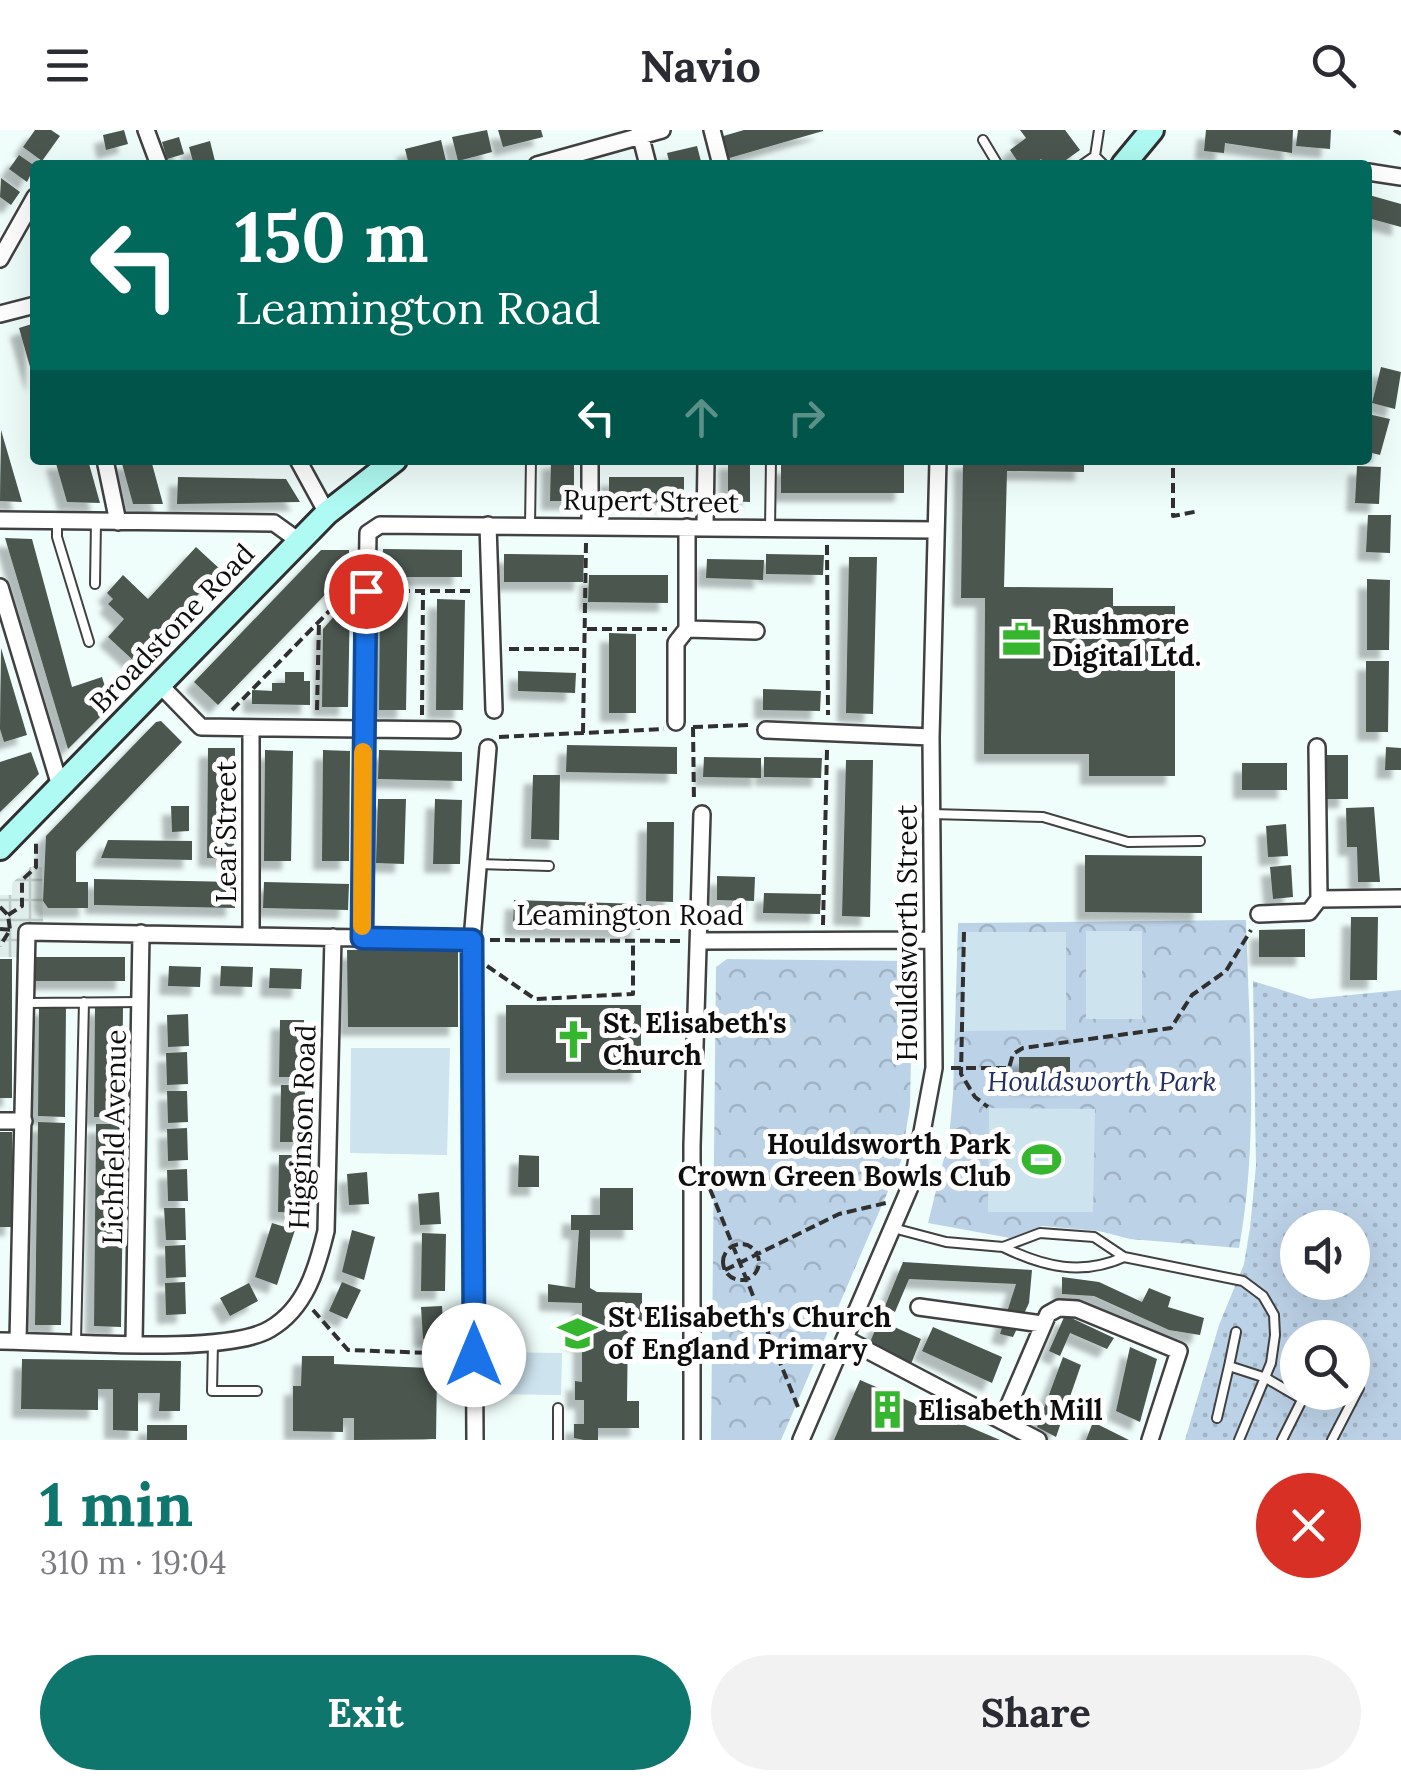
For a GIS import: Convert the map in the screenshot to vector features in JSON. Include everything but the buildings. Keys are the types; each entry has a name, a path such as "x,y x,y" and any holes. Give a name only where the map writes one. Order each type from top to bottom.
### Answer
{"main road":[{"path":"1127,160 1152,130"},
{"name":"Broadstone Road","path":"0,848 327,513 389,465"}],"street":[{"path":"146,130 157,160"},
{"path":"553,160 640,132 662,130"},
{"path":"712,130 720,160"},
{"path":"640,132 647,160"},
{"path":"1372,173 1401,177"},
{"path":"0,259 30,206"},
{"path":"0,314 30,306"},
{"path":"105,465 118,522"},
{"path":"301,465 327,513"},
{"path":"588,526 590,465"},
{"path":"705,527 706,465"},
{"name":"Houldsworth Street","path":"805,1432 913,1180 934,1068 931,737 938,465"},
{"path":"0,520 274,524 300,541"},
{"name":"Rupert Street","path":"367,573 368,533 380,525 936,530"},
{"path":"488,525 494,710"},
{"path":"676,722 676,643 687,629 687,526"},
{"path":"362,938 367,573"},
{"path":"0,587 60,786"},
{"path":"687,629 756,631"},
{"path":"160,685 201,727 452,730"},
{"name":"Leaf Street","path":"251,728 251,936"},
{"path":"766,730 931,737"},
{"path":"475,1440 472,948 488,743"},
{"path":"1259,914 1309,912 1320,900 1317,748"},
{"path":"692,1440 692,1146 702,814"},
{"path":"1320,900 1401,898"},
{"path":"18,1342 27,1003 19,931 362,938 472,948"},
{"name":"Lichfield Avenue","path":"134,1342 141,933"},
{"name":"Higginson Road","path":"0,1341 213,1342 271,1328 303,1297 317,1269 327,1213 332,937"},
{"name":"Leamington Road","path":"700,941 932,940"},
{"path":"0,1121 24,1121"},
{"path":"920,1307 1042,1324"},
{"path":"1002,1421 1042,1324 1059,1308 1077,1310 1179,1351 1150,1440"},
{"path":"846,1339 1038,1440"}],"lane":[{"path":"1089,160 1095,156 1099,130"},
{"path":"983,140 995,160"},
{"path":"1095,156 1099,160"},
{"path":"530,524 531,465"},
{"path":"770,528 772,465"},
{"path":"57,521 57,536 89,642"},
{"path":"95,584 96,521"},
{"path":"932,814 1043,817 1128,842 1200,841"},
{"path":"479,864 549,866"},
{"path":"76,1341 84,1002"},
{"path":"27,1003 142,1002"},
{"path":"893,1228 946,1242 1004,1247 1041,1265 1098,1268 1124,1257"},
{"path":"1004,1247 1040,1233 1094,1237 1124,1257 1205,1270 1243,1281 1264,1296 1274,1315 1275,1335 1266,1378 1239,1440"},
{"path":"1217,1418 1236,1332"},
{"path":"213,1342 212,1390 258,1391"},
{"path":"1229,1366 1280,1385"},
{"path":"558,1408 558,1440"},
{"path":"1282,1440 1297,1410"},
{"path":"1332,1440 1348,1410"}],"path":[{"path":"1394,130 1401,134"},
{"path":"1173,465 1173,516 1199,511"},
{"path":"583,733 588,526"},
{"path":"823,940 828,528"},
{"path":"215,728 367,573"},
{"path":"366,591 490,591"},
{"path":"422,730 423,591"},
{"path":"317,730 319,621"},
{"path":"585,630 687,629"},
{"path":"492,649 584,650"},
{"path":"488,743 693,727 759,724 766,730"},
{"path":"693,727 693,799 702,814"},
{"path":"8,915 22,906 22,880 36,867 36,843"},
{"path":"0,907 19,931"},
{"path":"934,1068 1009,1068 1013,1054 1022,1048 1171,1028 1192,995 1226,971 1252,928 1253,918 1259,914"},
{"path":"0,928 19,931"},
{"path":"0,946 19,931"},
{"path":"964,932 960,1068 975,1097 988,1107"},
{"path":"472,948 535,998 633,994 633,940"},
{"name":"Leamington Road","path":"472,948 633,940 700,941"},
{"path":"706,1179 748,1278 805,1432"},
{"path":"725,1270 839,1214 904,1202"},
{"path":"734,1245 749,1246 757,1255 758,1266 748,1278 734,1278 725,1270 724,1254 734,1245"},
{"path":"303,1297 348,1350 474,1355"}],"green space":[{"name":"Houldsworth Park","path":"1246,920 1251,1125 1239,1248 1130,1239 1099,1231 1042,1226 1010,1238 928,1223 949,1138 958,923"},
{"path":"727,959 913,961 910,1106 901,1161 781,1440 711,1440 716,967"},
{"path":"1253,981 1310,999 1401,990 1401,1440 1185,1440 1219,1325 1244,1264 1256,1166"}],"shaded area":[{"path":"30,867 42,867 43,923 26,923 17,934 17,957 0,957 0,895 12,895 12,883"},
{"path":"1086,931 1142,931 1142,1019 1086,1019"},
{"path":"964,932 1066,932 1066,1030 964,1031"},
{"path":"351,1048 450,1048 447,1155 350,1153"},
{"name":"Houldsworth Park Crown Green Bowls Club","path":"989,1108 1095,1109 1093,1212 988,1212"},
{"path":"495,1352 562,1353 561,1395 495,1394"}],"slow traffic":[{"path":"362,926 363,752"}],"place":[{"name":"Rushmore Digital Ltd.","path":"1022,640"},
{"name":"St. Elisabeth's Church","path":"573,1039"},
{"name":"Houldsworth Park Crown Green Bowls Club","path":"1041,1160"},
{"name":"St Elisabeth's Church of England Primary","path":"578,1333"},
{"name":"Elisabeth Mill","path":"888,1410"}],"route":[{"path":"366,591 362,938 472,940 474,1355"}]}
